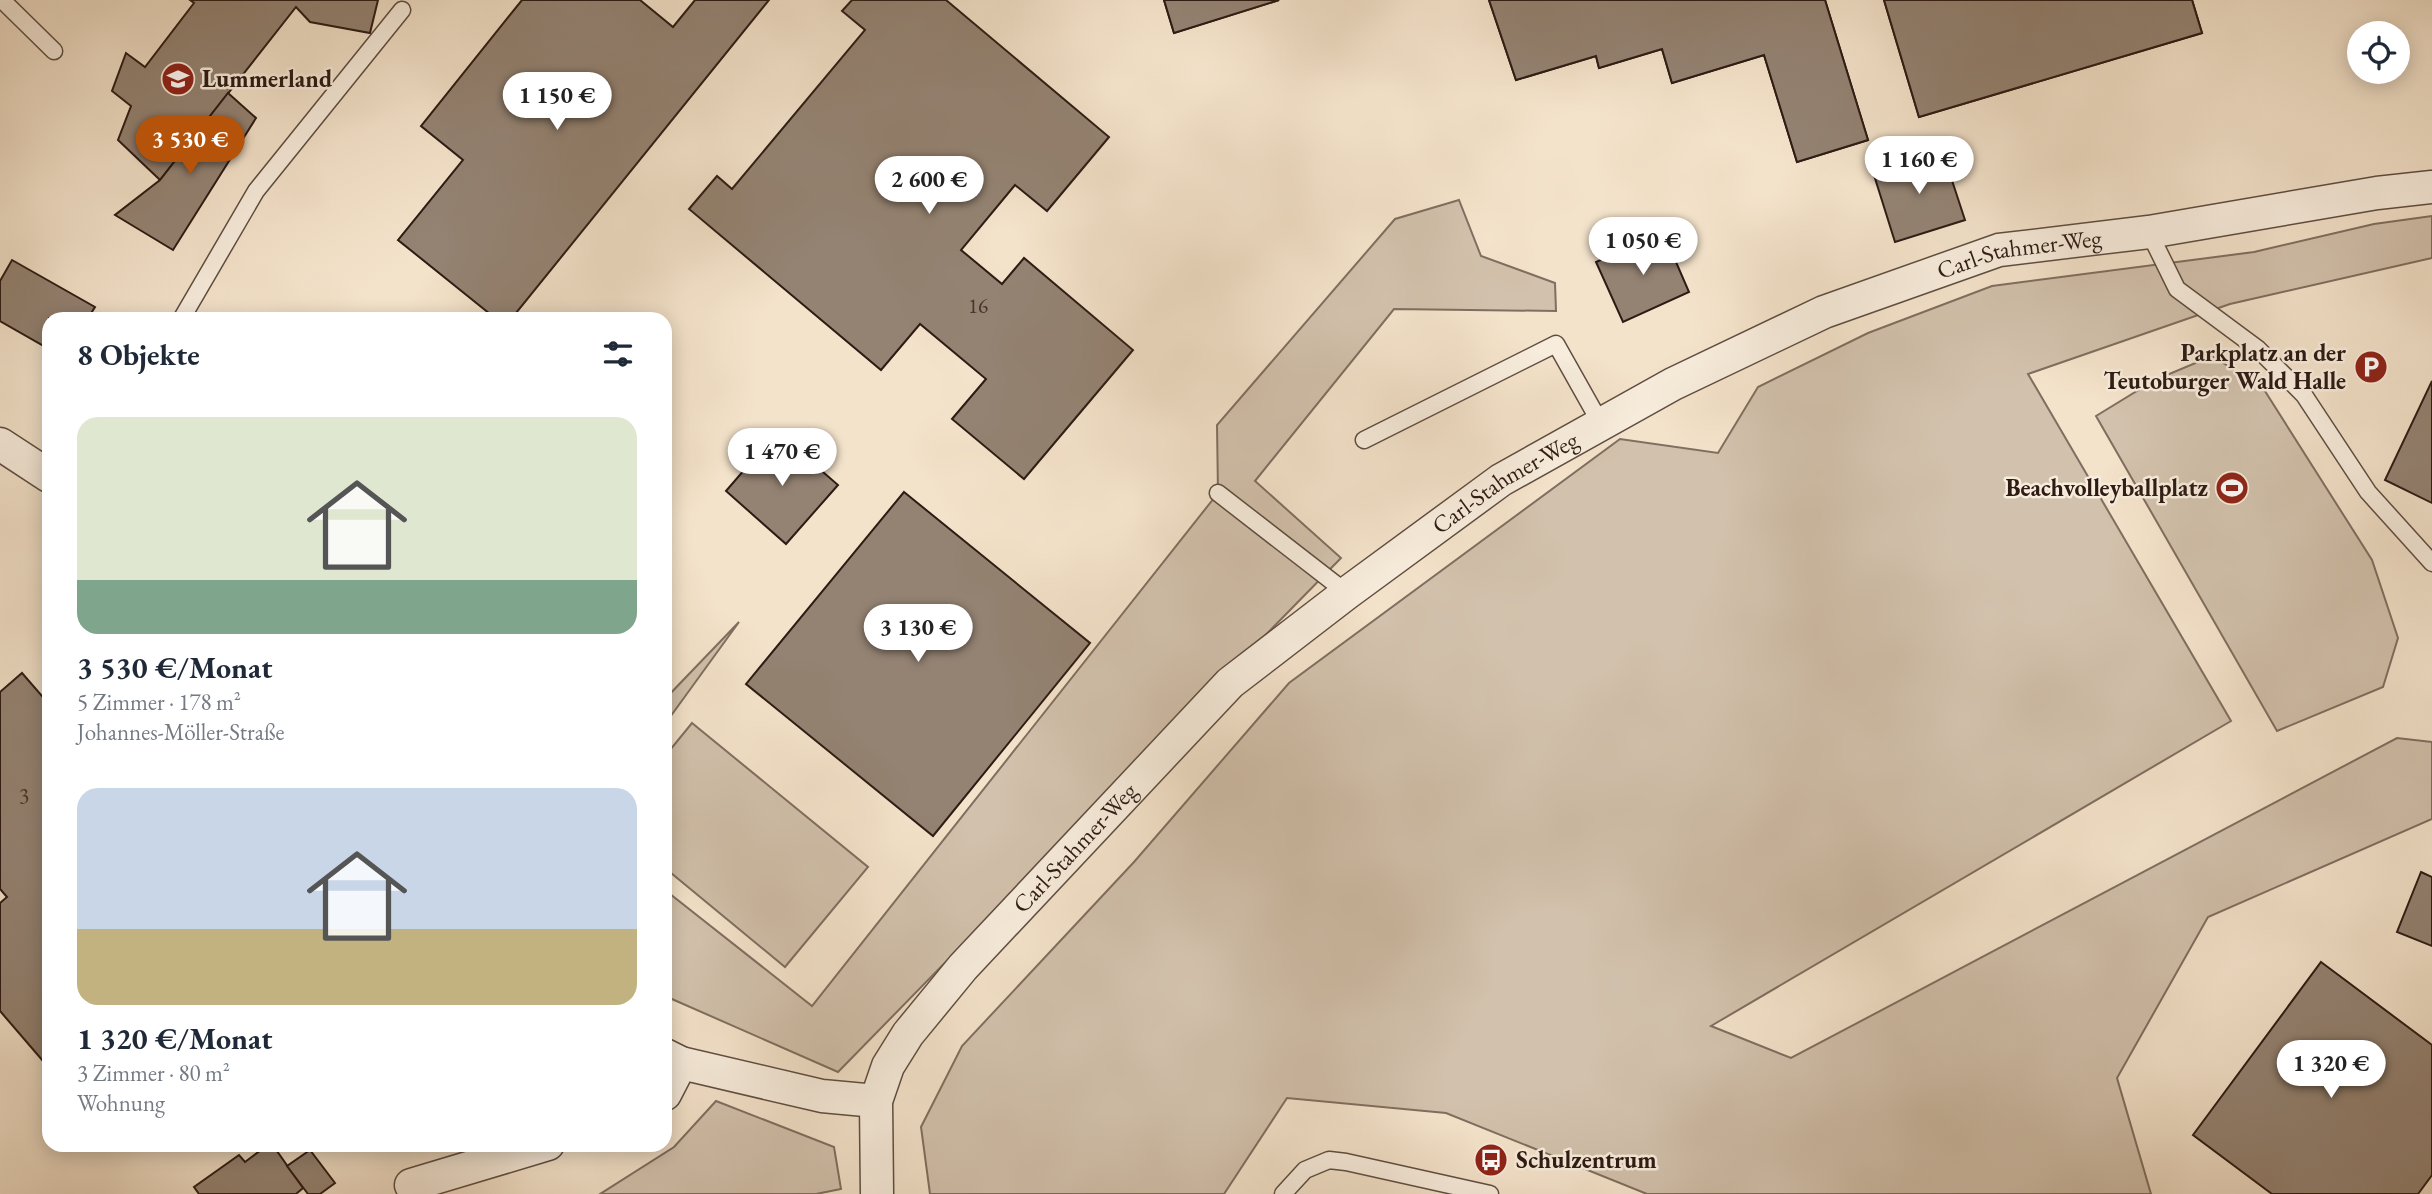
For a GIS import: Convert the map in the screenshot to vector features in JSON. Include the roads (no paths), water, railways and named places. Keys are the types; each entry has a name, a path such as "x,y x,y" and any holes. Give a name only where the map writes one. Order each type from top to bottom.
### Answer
{"street":[{"name":"Carl-Stahmer-Weg","path":"877,1194 876,1101 888,1066 908,1034 981,947 1230,683 1501,480 1673,384 1824,312 1986,254 1999,250 2149,232 2377,193 2432,187"},
{"path":"0,444 42,471"},
{"path":"673,1059 822,1096 876,1101"},
{"path":"411,1185 521,1152"}],"lane":[{"path":"2,0 54,51"},
{"path":"185,312 256,191 402,10"},
{"path":"2149,232 2177,289 2258,349 2304,395 2368,492 2432,563"},
{"path":"1364,440 1556,344 1601,424"},
{"path":"1218,493 1347,593"},
{"path":"1283,1194 1305,1170 1329,1160 1346,1161 1490,1194"}],"place":[{"name":"Lummerland","path":"178,79"},
{"name":"Parkplatz an der Teutoburger Wald Halle","path":"2371,367"},
{"name":"Beachvolleyballplatz","path":"2232,488"},
{"name":"Schulzentrum","path":"1491,1160"}]}
